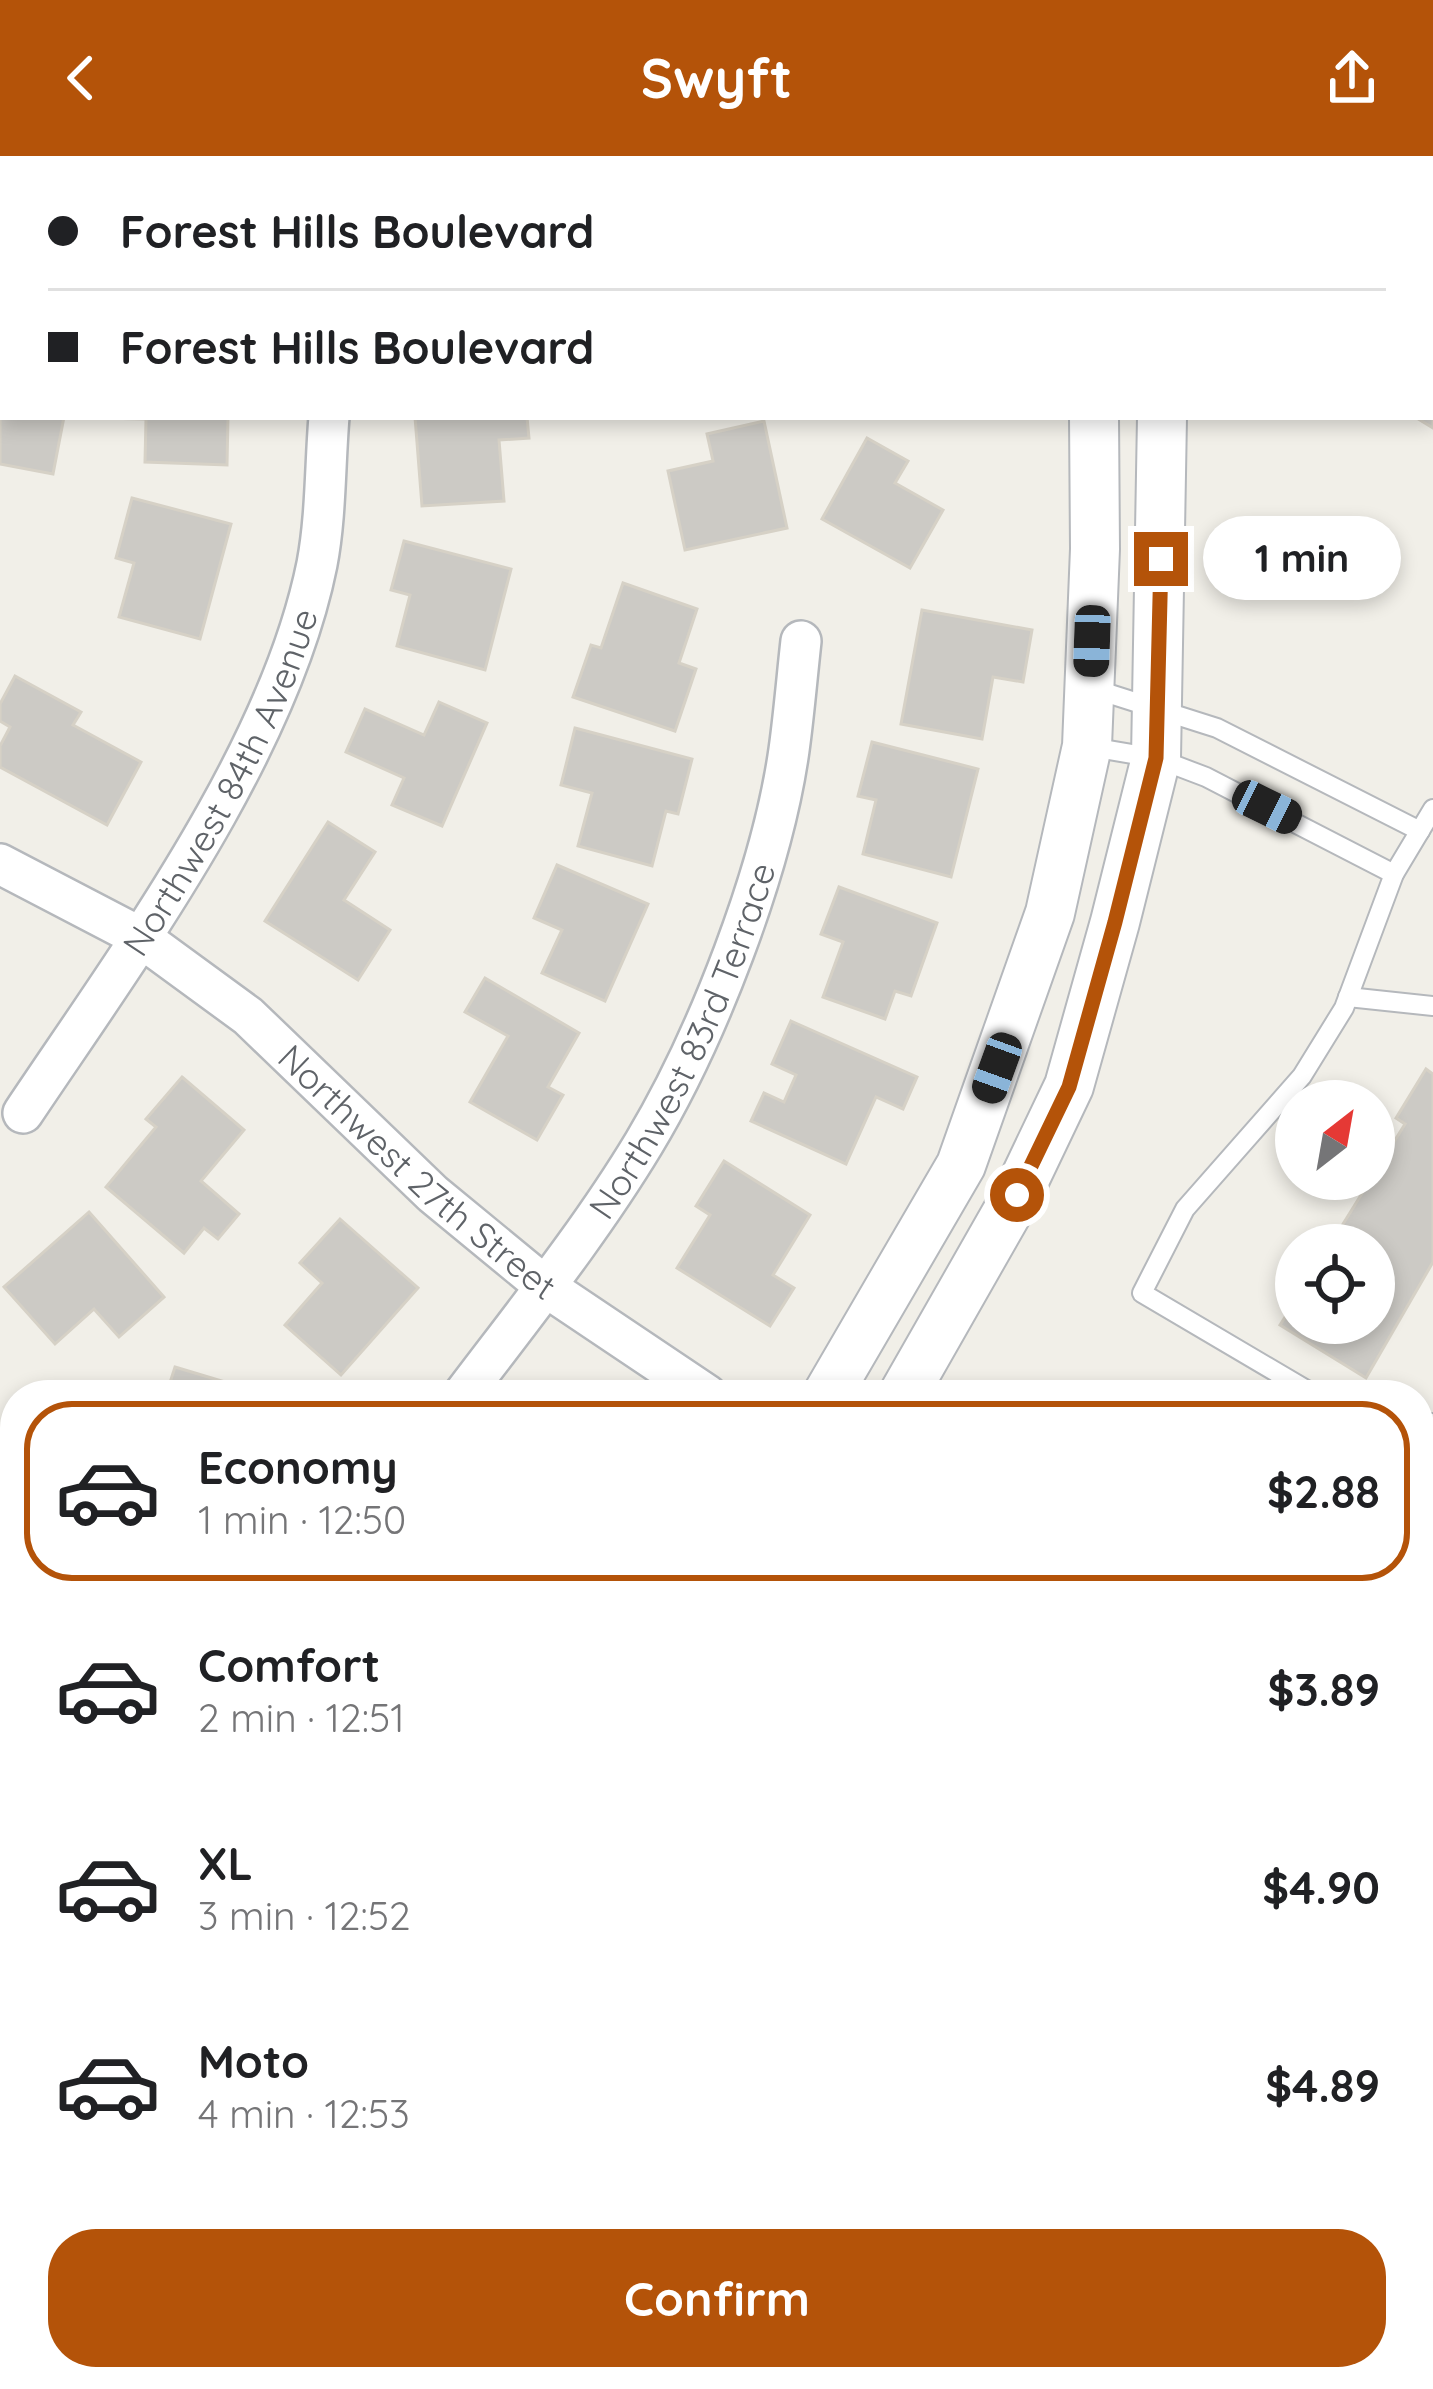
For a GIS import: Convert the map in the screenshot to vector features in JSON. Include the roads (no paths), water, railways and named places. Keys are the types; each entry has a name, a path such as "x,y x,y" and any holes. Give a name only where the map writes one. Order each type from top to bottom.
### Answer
{"street":[{"name":"Northwest 84th Avenue","path":"23,1112 140,937 218,808 281,684 317,563 329,420"},
{"path":"836,1380 961,1165 1050,914 1087,746 1094,420"},
{"path":"912,1380 1017,1195 1069,1087 1115,922 1156,735 1162,420"},
{"name":"Northwest 83rd Terrace","path":"475,1380 546,1287 645,1141 713,1002 758,879 789,754 801,641"},
{"name":"Northwest 27th Street","path":"0,864 140,937 248,1016 433,1194 546,1287 685,1380"}],"lane":[{"path":"1090,688 1206,777 1394,874"},
{"path":"1087,746 1217,728 1420,831"},
{"path":"1290,1380 1142,1294 1185,1210 1302,1076 1348,997 1394,874 1433,809"},
{"path":"1348,997 1433,1006"}]}
